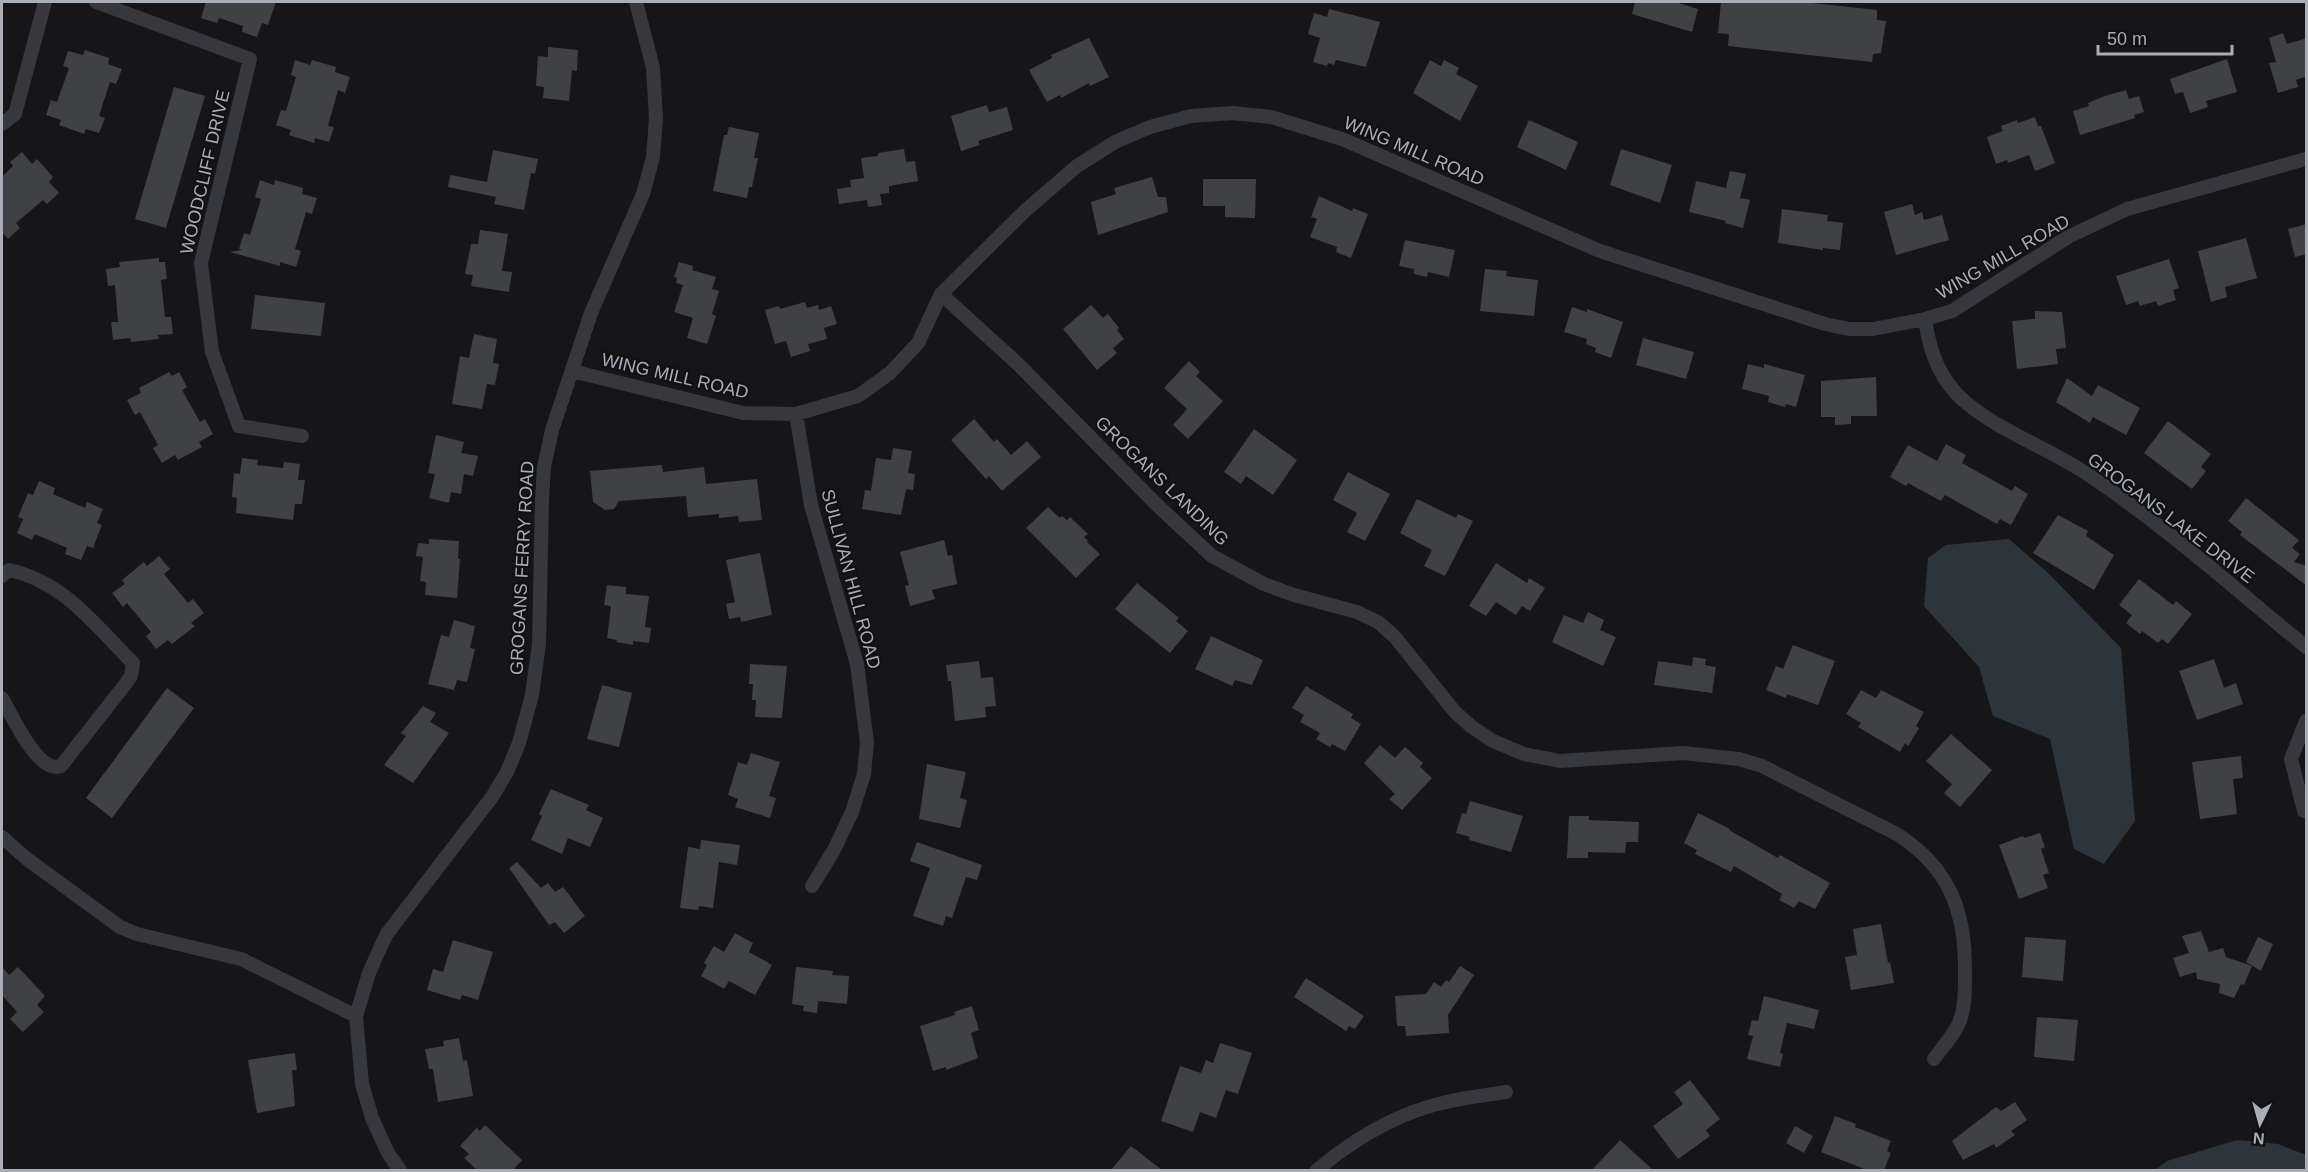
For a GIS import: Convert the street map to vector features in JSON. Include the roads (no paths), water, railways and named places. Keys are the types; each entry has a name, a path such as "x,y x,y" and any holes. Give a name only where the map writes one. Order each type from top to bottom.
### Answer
{"street":[{"path":"2,124 15,114 45,2"},
{"name":"WOODCLIFF DRIVE","path":"96,2 250,58 201,263 212,352 239,426 302,436"},
{"name":"GROGANS FERRY ROAD","path":"400,1170 388,1153 372,1118 362,1084 356,1016 369,973 386,935 492,798 507,772 519,743 532,695 539,644 542,500 544,467 552,429 591,313 643,194 653,157 656,119 653,68 636,2"},
{"name":"WING MILL ROAD","path":"572,371 743,413 796,414 858,396 890,373 918,343 941,294 1027,209 1077,166 1115,142 1150,127 1191,116 1233,113 1271,117 1311,128 1342,139 1600,251 1825,324 1849,329 1873,329 1925,319 1952,311 2068,237 2127,209 2307,159"},
{"name":"GROGANS LANDING","path":"941,294 1019,365 1156,506 1212,556 1264,584 1294,595 1357,612 1378,622 1395,637 1455,712 1493,741 1524,754 1560,761 1683,753 1738,759 1762,766 1897,834 1916,847 1934,865 1951,892 1960,921 1965,955 1965,990 1959,1024 1934,1059"},
{"name":"GROGANS LAKE DRIVE","path":"1925,319 1927,339 1935,361 1947,382 1962,400 1982,414 2083,471 2135,508 2307,647"},
{"name":"SULLIVAN HILL ROAD","path":"796,414 811,505 857,664 867,741 864,774 852,812 834,850 812,886"},
{"path":"2,576 9,570 26,573 64,595 96,624 133,663 133,669 127,682 61,766 55,769 46,766 31,749 2,698"},
{"path":"2304,811 2291,759 2307,721"},
{"path":"2,837 27,860 120,927 137,934 241,959 356,1016"},
{"path":"1317,1170 1337,1153 1372,1131 1410,1113 1449,1101 1506,1092"}]}
